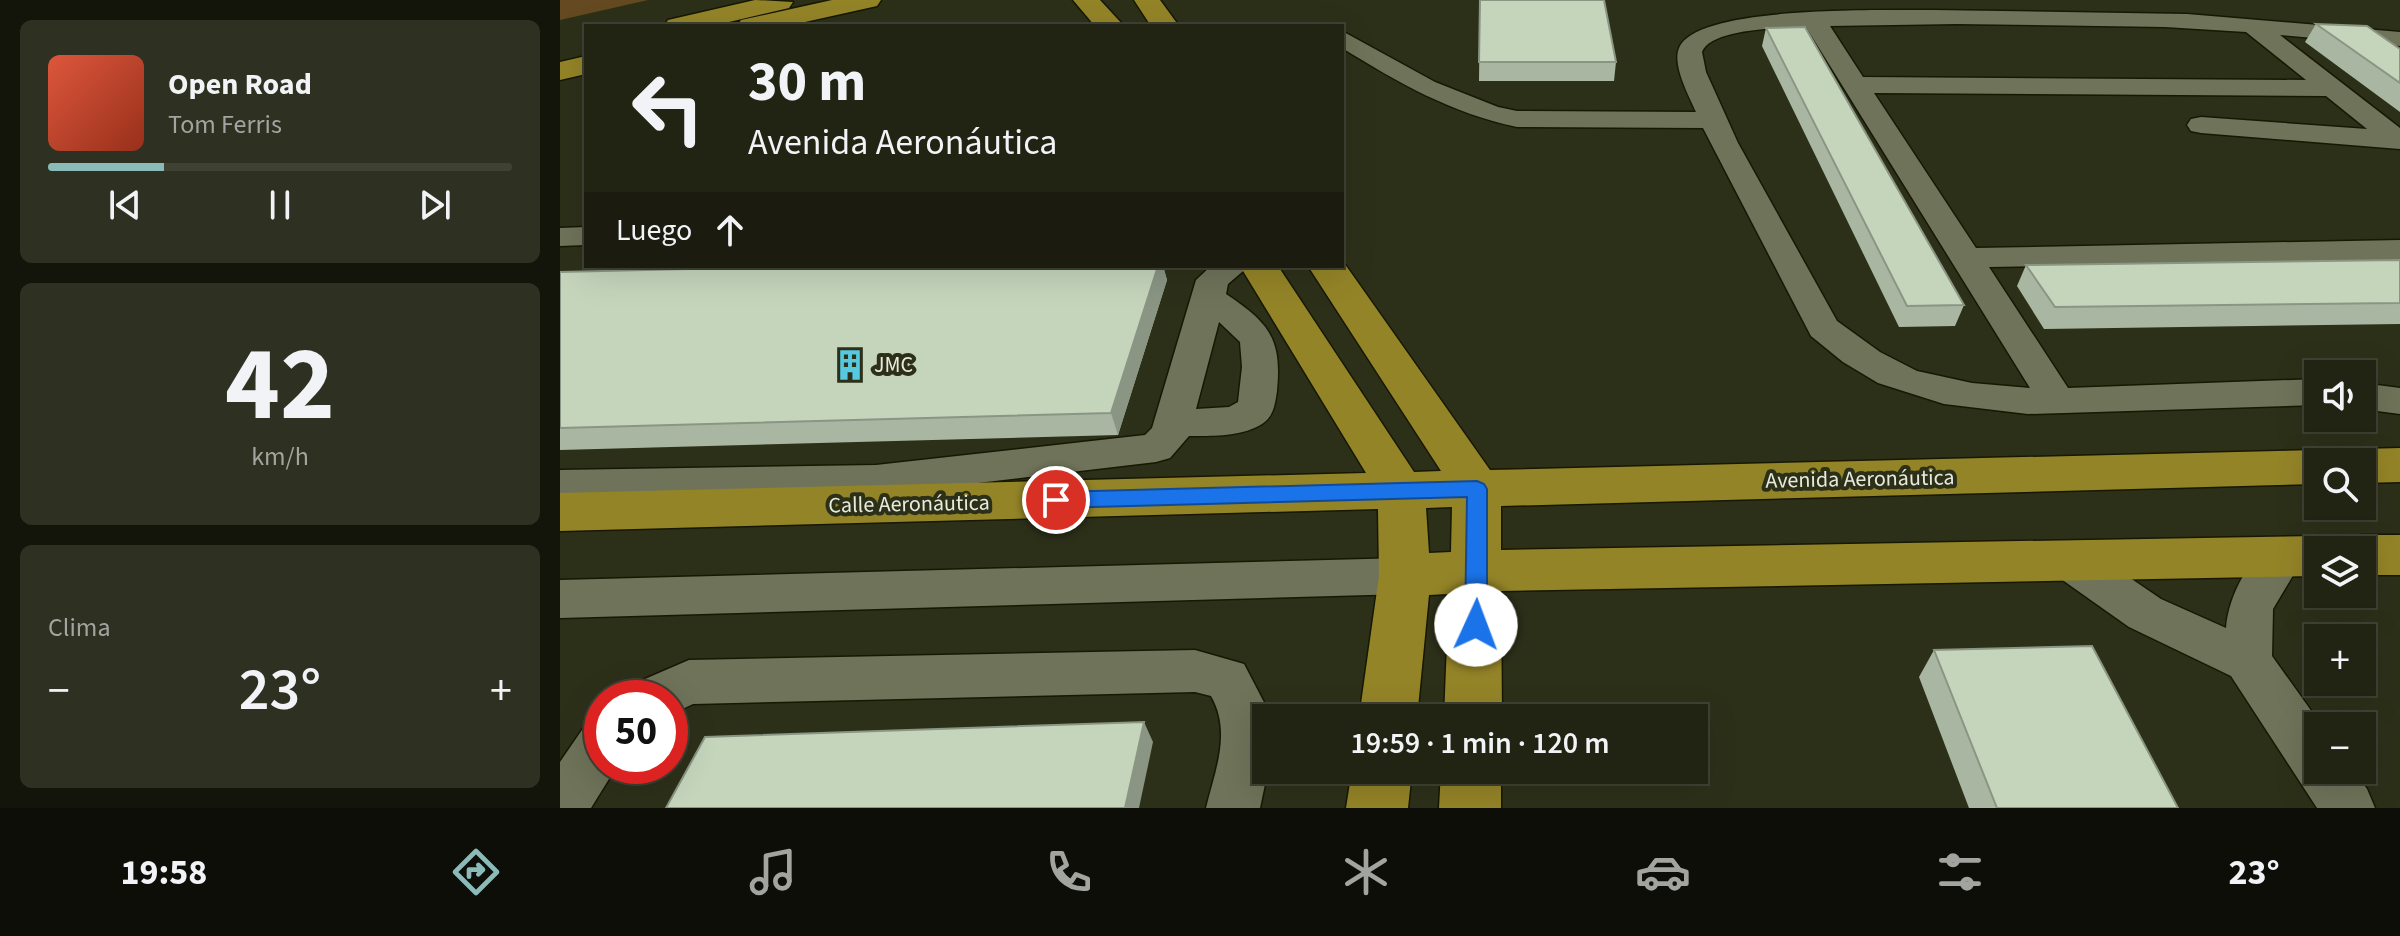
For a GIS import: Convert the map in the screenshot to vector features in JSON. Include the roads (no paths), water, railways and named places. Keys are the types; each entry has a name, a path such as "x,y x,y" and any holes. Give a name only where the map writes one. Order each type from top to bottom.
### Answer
{"main road":[{"path":"687,24 791,0"},
{"path":"760,24 868,0"},
{"path":"1064,0 1097,12"},
{"path":"1147,0 1164,24"},
{"path":"560,54 584,48"},
{"path":"560,71 584,65"},
{"path":"1260,268 1401,491 1405,576 1390,704"},
{"path":"1328,268 1477,489 1473,704"},
{"path":"2376,466 2400,465"},
{"name":"Avenida Aeronáutica","path":"1401,491 2304,467"},
{"name":"Calle Aeronáutica","path":"560,512 1401,491"},
{"path":"2376,555 2400,555"},
{"path":"1405,576 1478,571 2300,556"},
{"path":"1377,808 1380,784"},
{"path":"1470,808 1471,784"}],"lane":[{"path":"2304,393 2058,402 1962,394 1916,384 1880,369 1849,351 1823,328 1712,120 1689,59 1690,48 1696,40 1737,26 1814,20 1940,17 2160,19 2400,39"},
{"path":"1814,20 2058,402"},
{"path":"2253,26 2398,140"},
{"path":"1344,39 1429,90 1490,115 1517,119 1712,120"},
{"path":"1853,85 2332,88"},
{"path":"2201,125 2398,140"},
{"path":"560,237 584,236"},
{"path":"1964,258 2400,250"},
{"path":"560,485 913,477 1141,451 1165,442 1213,280 1230,268"},
{"path":"1173,422 1239,419 1250,416 1256,408 1262,348 1247,323 1208,298"},
{"path":"2376,392 2400,389"},
{"path":"2376,396 2400,401"},
{"path":"2248,661 2250,606 2300,556"},
{"path":"2070,561 2145,613 2248,661 2304,743"},
{"path":"560,599 1405,576"},
{"path":"688,682 1195,671 1227,679 1243,702 1249,728 1233,808"},
{"path":"560,808 584,771"},
{"path":"2332,784 2348,808"}],"place":[{"name":"JMC","path":"850,365"}]}
